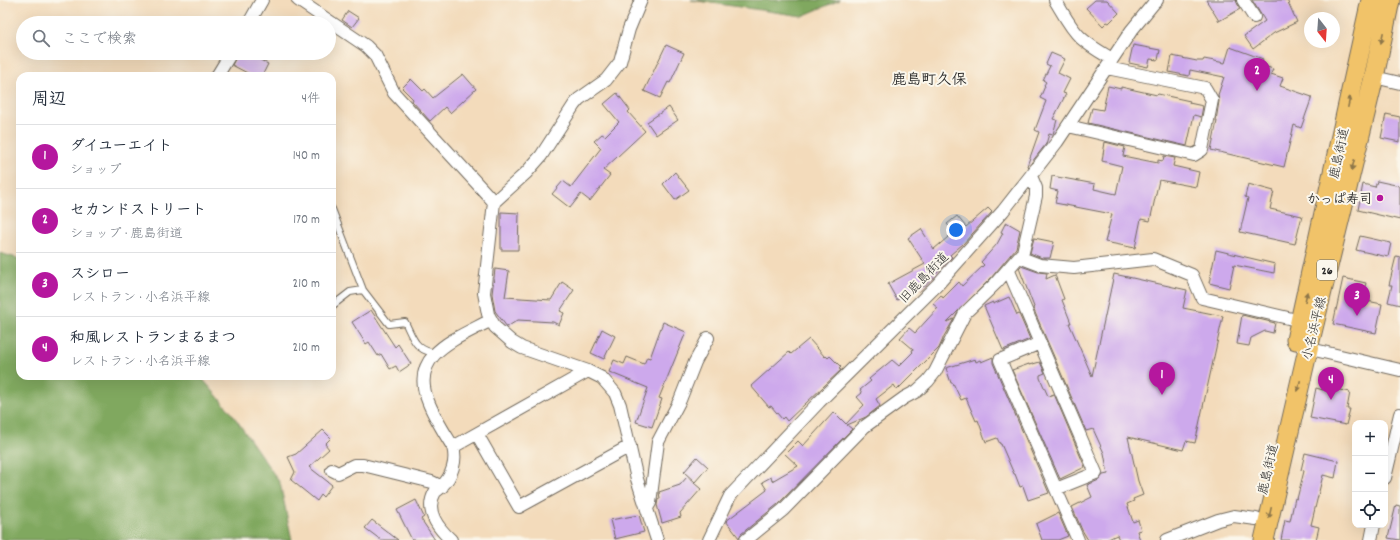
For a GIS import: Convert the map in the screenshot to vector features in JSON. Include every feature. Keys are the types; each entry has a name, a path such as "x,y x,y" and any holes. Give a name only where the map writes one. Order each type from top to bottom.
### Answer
{"main road":[{"name":"鹿島街道","path":"1251,540 1301,347 1301,321 1371,0"},
{"name":"小名浜平線","path":"1264,540 1301,347 1374,78 1390,0"}],"street":[{"path":"253,16 262,0"},
{"path":"298,0 322,16"},
{"path":"641,0 629,29 620,62 606,80 579,99 541,156 526,173 494,202 484,293 491,320 495,327 512,342 522,348 588,371 602,378 616,393 620,404 637,479 657,540"},
{"path":"1055,0 1071,27 1080,38 1093,47 1110,63 1205,88 1212,100 1202,150 1194,155 1068,126"},
{"name":"旧鹿島街道","path":"709,540 730,496 819,402 938,284 1003,211 1068,126 1131,31 1157,0"},
{"path":"1243,0 1254,17"},
{"path":"336,26 366,46 375,56 394,93 494,202"},
{"path":"219,72 227,60"},
{"path":"1374,78 1400,83"},
{"path":"746,540 783,510 864,426 904,398 917,391 928,381 935,372 964,313 996,283 1019,257 1024,248 1036,196 1036,188 1031,176"},
{"path":"1019,257 1040,265 1074,268 1153,260 1192,275 1202,298 1301,321"},
{"path":"1008,269 1096,473 1056,489"},
{"path":"451,540 439,528 433,518 430,503 436,491 442,487 452,472 455,454 453,447 428,401 424,388 423,372 429,359 437,351 491,320"},
{"path":"647,509 650,503 658,442 680,400 695,362 708,338"},
{"path":"1040,343 1000,360 1078,540"},
{"path":"1301,347 1400,370"},
{"path":"453,447 588,371"},
{"path":"1388,473 1394,464 1400,414"},
{"path":"477,434 519,507 630,446"},
{"path":"332,470 338,473 354,465 363,465 432,482 442,487"},
{"path":"1168,540 1218,520 1234,516 1256,520"},
{"path":"1370,540 1373,528"}],"lane":[{"path":"336,219 363,290 389,324 404,322 418,347 424,351 431,352"},
{"path":"336,303 350,292 363,290"}],"green space":[{"path":"691,0 840,0 802,16"},
{"path":"0,253 16,258 16,380 203,380 231,412 280,483 292,540 0,540"}],"building":[{"path":"1095,0 1107,0 1119,13 1109,23 1107,22 1103,26 1086,8"},
{"path":"1206,0 1236,0 1240,9 1219,21"},
{"path":"1252,0 1287,0 1297,22 1274,33 1253,49 1244,36 1265,21"},
{"path":"348,11 359,18 352,27 342,20"},
{"path":"666,45 684,53 670,83 668,82 660,98 644,91"},
{"path":"1133,45 1160,50 1158,60 1150,59 1148,67 1129,63"},
{"path":"1230,47 1263,59 1261,65 1273,69 1271,74 1283,78 1280,86 1312,97 1301,128 1294,125 1284,167 1211,150 1217,121 1219,101 1218,95 1224,77 1190,70 1189,76 1169,72 1172,56 1197,61 1203,61 1204,59 1225,63"},
{"path":"1051,53 1065,59 1058,73 1070,79 1063,93 1066,94 1053,119 1057,120 1053,135 1049,134 1046,144 1028,167 1027,166 1039,132 1035,130 1046,101 1040,98 1046,82 1043,80 1050,66 1046,64"},
{"path":"234,60 260,60 268,64 264,72 245,72 232,65"},
{"path":"463,74 476,89 450,113 445,107 430,121 412,101 413,99 402,88 411,79 423,91 425,89 433,98"},
{"path":"1108,86 1158,94 1190,101 1189,103 1203,106 1201,117 1194,115 1187,146 1088,123 1092,108 1103,110"},
{"path":"617,93 630,110 628,112 645,131 603,170 610,175 590,201 581,194 570,208 552,194 563,181 571,187 601,148 594,141 602,134 605,136 619,122 604,104"},
{"path":"669,107 678,120 656,135 647,122"},
{"path":"1386,114 1400,117 1400,142 1381,138"},
{"path":"1105,142 1125,147 1123,156 1158,163 1158,160 1163,161 1164,156 1175,158 1173,166 1199,172 1196,187 1159,180 1150,221 1141,219 1135,248 1105,242 1112,214 1055,203 1058,191 1050,189 1052,176 1095,184 1094,189 1116,194 1122,166 1102,161"},
{"path":"675,172 689,190 675,200 663,184"},
{"name":"かっぱ寿司","path":"1377,181 1400,186 1400,220 1358,210 1363,184 1375,187"},
{"path":"1248,184 1274,191 1270,209 1302,216 1295,244 1240,232 1248,198 1245,197"},
{"path":"988,208 992,212 963,244 950,255 952,257 925,285 897,300 888,284 925,264 908,238 921,229 934,249 954,232 947,224 957,216 966,227"},
{"path":"501,212 519,213 518,250 501,250"},
{"path":"1006,222 1020,230 1016,248 991,278 947,322 954,319 939,348 897,390 894,385 876,399 880,406 866,417 847,425 852,429 778,504 741,534 739,538 726,521 767,490 762,482 771,477 772,481 798,466 785,454 798,441 803,446 834,412 846,424 864,405 857,397 862,393 860,390 871,381 869,379 892,360 899,366 913,352 913,349 900,338 909,328 915,333 938,308 933,304 941,295 943,298 959,282 962,286 984,265 981,262 997,244 1003,233 1001,232"},
{"path":"1360,236 1391,243 1388,257 1356,250"},
{"path":"1034,238 1054,242 1050,258 1042,258 1030,253"},
{"path":"1216,250 1275,264 1274,273 1234,265 1229,288 1209,283"},
{"path":"1396,256 1400,257 1400,305 1388,302 1392,285 1389,285"},
{"path":"1021,266 1038,272 1047,273 1046,279 1055,275 1064,299 1062,300 1071,323 1069,323 1092,376 1114,274 1187,290 1183,308 1223,316 1195,443 1186,441 1183,450 1128,437 1138,481 1143,495 1133,499 1134,501 1127,504 1133,522 1138,520 1141,530 1137,531 1140,540 1119,540 1117,535 1106,540 1088,540 1072,507 1092,497 1087,485 1099,480 1103,475 1108,474 1104,453 1093,429 1086,431 1033,308 1034,307 1019,268"},
{"path":"495,269 509,271 505,297 551,300 562,282 574,290 560,311 564,313 559,325 553,322 518,320 507,327 495,311 492,294"},
{"path":"1343,278 1366,283 1362,300 1382,304 1376,333 1333,324"},
{"path":"1009,297 1017,315 1019,314 1030,339 1003,350 984,306"},
{"path":"371,310 395,347 398,344 411,364 399,372 396,366 390,369 381,354 378,356 369,342 366,344 352,322"},
{"path":"1242,315 1275,323 1273,333 1265,331 1251,338 1249,346 1237,344"},
{"path":"663,322 686,332 659,398 662,399 652,427 636,422 648,388 609,372 614,360 624,364 627,357 644,364 647,357 650,358"},
{"path":"602,329 615,336 604,359 591,353"},
{"path":"809,339 825,357 826,356 828,358 830,356 841,367 839,369 841,370 787,421 784,417 782,419 771,406 769,407 751,386 789,352 791,354"},
{"path":"993,357 993,363 1049,493 1028,500 1023,486 1020,487 1001,444 997,438 986,442 978,420 976,421 966,398 961,400 953,383 951,383 946,368 975,359 976,362 980,360 981,362"},
{"path":"1040,362 1045,373 1040,375 1040,378 1048,396 1054,394 1085,467 1060,479 1012,370"},
{"path":"1323,386 1350,392 1347,409 1350,409 1346,425 1310,418 1316,388 1323,390"},
{"path":"323,430 331,438 325,444 329,449 309,467 332,485 323,497 321,495 317,501 291,480 295,472 288,457 296,454"},
{"path":"1305,453 1338,461 1335,478 1323,475 1311,525 1319,527 1316,540 1281,540 1285,520 1290,521 1295,498 1297,499 1304,471 1301,470"},
{"path":"697,457 708,467 695,482 684,472"},
{"path":"687,477 701,489 680,513 681,517 662,523 657,505 658,499 660,499 659,492 680,485"},
{"path":"416,500 424,517 421,519 435,540 412,540 397,510"},
{"path":"1396,505 1400,506 1400,540 1388,538"},
{"path":"1058,513 1068,536 1058,540 1042,540 1036,524"},
{"path":"639,515 644,532 615,539 610,520"},
{"path":"372,520 398,540 381,540 365,528"}],"place":[{"name":"セカンドストリート","path":"1257,91"},
{"name":"かっぱ寿司","path":"1380,198"},
{"name":"スシロー","path":"1357,316"},
{"name":"ダイユーエイト","path":"1162,395"},
{"name":"和風レストランまるまつ","path":"1331,400"}],"district":[{"name":"鹿島町久保","path":"929,79"}]}
